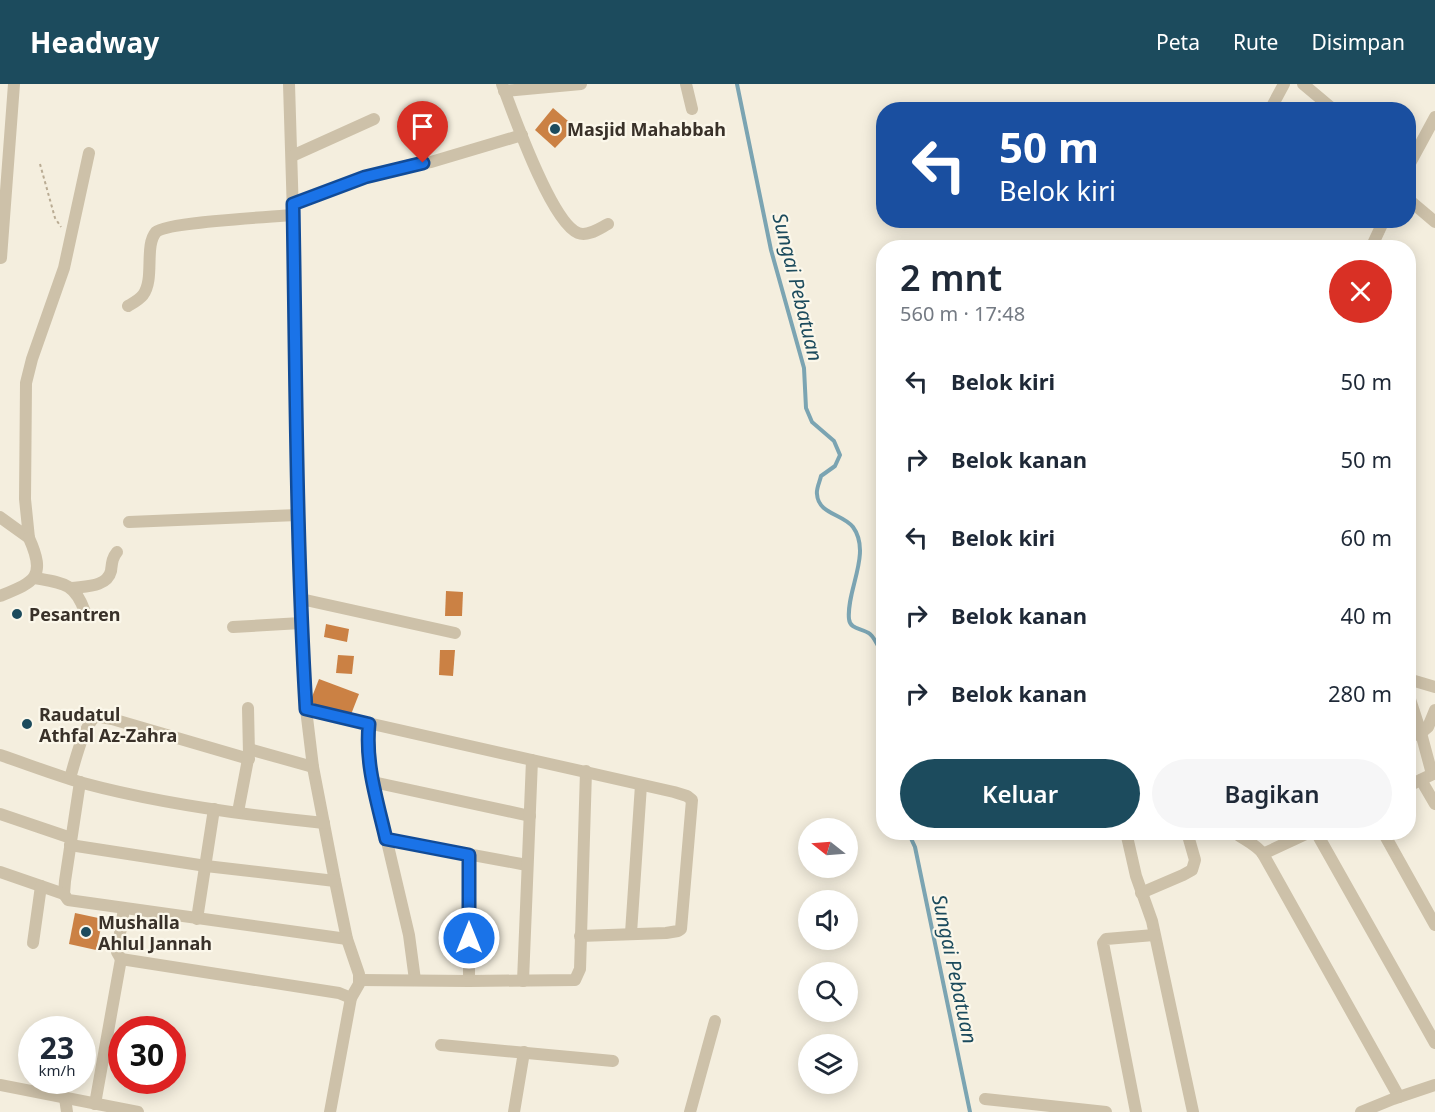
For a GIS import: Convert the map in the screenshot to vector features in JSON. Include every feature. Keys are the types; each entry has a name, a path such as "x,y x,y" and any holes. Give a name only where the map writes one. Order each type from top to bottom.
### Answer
{"street":[{"path":"0,258 14,84"},
{"path":"289,84 298,514 306,709 313,767 335,881 347,939 360,980 351,998 330,1112"},
{"path":"581,84 503,87 547,191 567,226 584,234 608,224"},
{"path":"686,84 692,109"},
{"path":"1274,102 1284,84"},
{"path":"1303,84 1324,102"},
{"path":"1416,153 1435,117"},
{"path":"292,156 375,119"},
{"path":"128,306 145,290 152,240 157,231 161,229 293,210 365,177 431,162 522,135"},
{"path":"0,596 29,584 34,578 37,566 36,554 29,538 25,499 26,383 32,359 64,268 89,153"},
{"path":"1416,206 1435,222"},
{"path":"129,522 298,514"},
{"path":"0,517 29,538"},
{"path":"72,588 102,583 109,577 112,561 117,552"},
{"path":"34,578 62,583 72,588 80,597 85,612"},
{"path":"301,599 455,633"},
{"path":"233,627 301,623"},
{"path":"1416,681 1435,687"},
{"path":"238,812 249,754 248,708"},
{"path":"306,709 586,771 690,797 693,812 681,929 666,933 580,936"},
{"path":"1416,734 1428,727 1435,710"},
{"path":"64,894 71,841 75,780 86,729 96,716 249,754 313,767"},
{"path":"1416,718 1435,804"},
{"path":"369,724 367,754 409,935 415,980"},
{"path":"0,754 75,780 119,792 214,809 324,823"},
{"path":"523,981 532,760"},
{"path":"360,980 575,981 580,969 586,771"},
{"path":"1416,782 1430,775"},
{"path":"373,782 530,816"},
{"path":"631,933 641,785"},
{"path":"197,919 214,809"},
{"path":"0,814 71,841 206,866 335,881"},
{"path":"386,839 527,865"},
{"path":"1128,840 1132,864 1152,921 1193,1112"},
{"path":"1142,893 1192,870 1195,860 1190,840"},
{"path":"1245,840 1257,846 1263,854 1400,1097"},
{"path":"1263,854 1286,840"},
{"path":"1321,840 1435,1043"},
{"path":"1387,840 1435,925"},
{"path":"469,855 469,981"},
{"path":"0,872 64,894 72,902 347,939"},
{"path":"33,943 41,886"},
{"path":"95,1104 121,959 117,952 124,909"},
{"path":"1136,1112 1102,943 1106,939 1154,935"},
{"path":"121,959 339,993 351,998"},
{"path":"690,1112 714,1021"},
{"path":"441,1045 613,1061"},
{"path":"514,1112 524,1052"},
{"path":"0,1085 138,1112"},
{"path":"1361,1112 1435,1085"},
{"path":"65,1098 67,1112"},
{"path":"985,1099 1106,1112"}],"path":[{"path":"40,164 55,218 70,240"}],"building":[{"name":"Masjid Mahabbah","path":"553,108 575,127 555,148 535,130"},
{"path":"446,591 463,592 462,616 445,616"},
{"path":"326,624 349,629 347,642 324,637"},
{"path":"440,650 455,650 453,676 439,675"},
{"path":"338,655 354,656 352,674 336,673"},
{"path":"319,679 359,694 350,717 310,702"},
{"name":"Mushalla Ahlul Jannah","path":"75,913 103,919 96,950 69,944"}],"waterway":[{"name":"Sungai Pebatuan","path":"737,84 771,250 804,368 806,408 812,422 834,441 840,455 835,466 821,476 817,490 818,501 826,510 849,523 858,537 859,560 851,596 849,619 852,625 867,632 876,642"},
{"name":"Sungai Pebatuan","path":"912,840 970,1112"}],"place":[{"name":"Masjid Mahabbah","path":"555,129"},
{"name":"Pesantren","path":"17,614"},
{"name":"Raudatul Athfal Az-Zahra","path":"27,724"},
{"name":"Mushalla Ahlul Jannah","path":"86,932"}],"route":[{"path":"423,163 365,177 293,204 298,514 306,709 369,724 367,754 386,839 469,855 469,938"}]}
